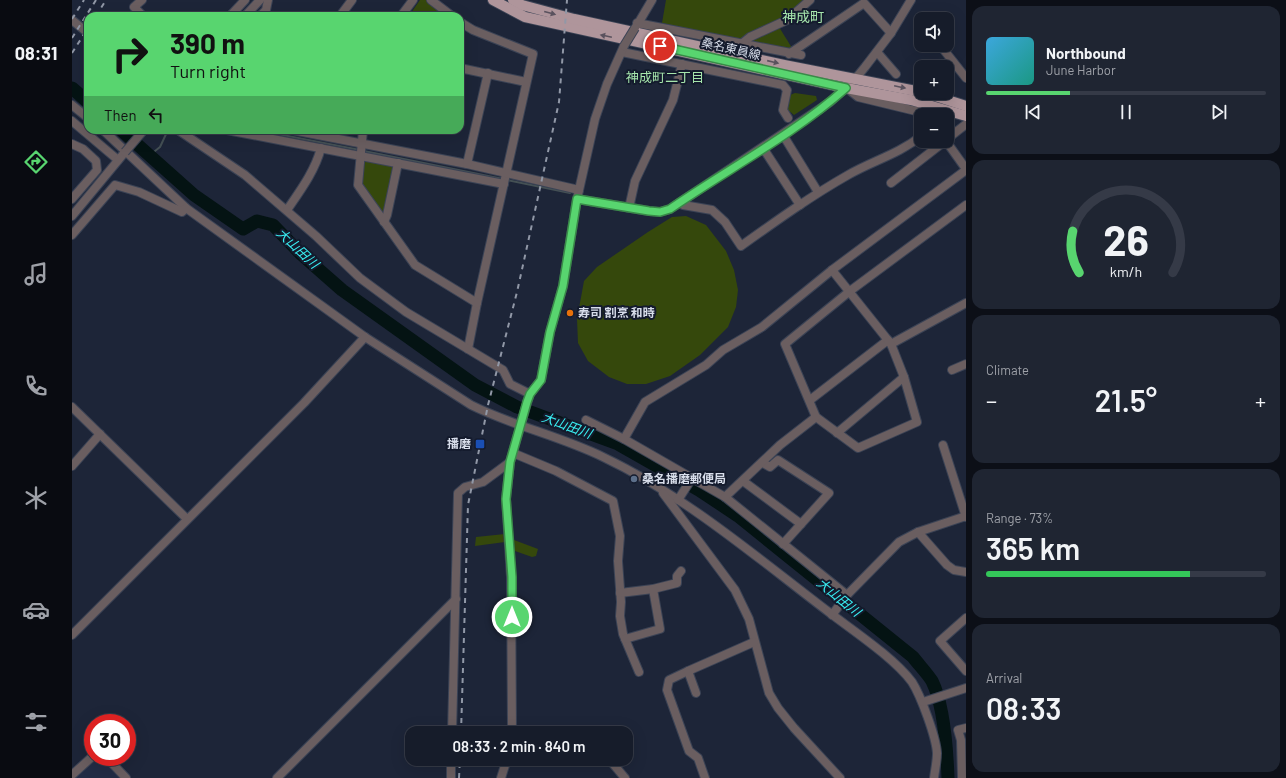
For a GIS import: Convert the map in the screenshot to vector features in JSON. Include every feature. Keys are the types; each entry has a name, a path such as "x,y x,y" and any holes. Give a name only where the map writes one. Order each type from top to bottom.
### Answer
{"main road":[{"name":"桑名東員線","path":"493,0 525,17 846,88 941,107 966,120"},
{"name":"桑名東員線","path":"513,0 522,5 574,19 784,65 914,90"},
{"path":"948,100 966,106"}],"street":[{"path":"139,12 134,7 142,0"},
{"path":"234,12 245,0"},
{"path":"249,12 260,0"},
{"path":"264,12 266,10 268,0"},
{"path":"343,12 352,0"},
{"path":"404,12 412,0"},
{"path":"431,0 445,12"},
{"path":"512,726 512,577 506,499 510,462 528,398 541,380 550,332 563,286 577,199 595,119 607,84 623,49 652,0"},
{"path":"740,45 750,37 787,20 810,0"},
{"path":"577,199 660,212 670,209 830,102 856,78 877,52 912,0"},
{"path":"789,54 864,3 891,33"},
{"path":"72,20 84,30"},
{"path":"464,24 473,30 533,54 468,349"},
{"path":"636,25 800,56"},
{"path":"623,49 682,64 783,85 787,90 783,110 788,118"},
{"path":"877,52 896,74"},
{"path":"946,52 966,78"},
{"path":"629,208 635,181 673,100 682,64"},
{"path":"464,69 526,82"},
{"path":"467,164 488,73"},
{"path":"846,88 858,97 914,110"},
{"path":"72,105 84,115"},
{"path":"954,132 966,120"},
{"path":"72,121 84,131"},
{"path":"87,134 118,160"},
{"path":"107,134 186,208 365,337 471,405 487,412 521,422 604,457 662,490 680,498 833,613 904,673 926,701 937,752 934,778"},
{"path":"72,216 141,134"},
{"path":"184,134 245,175 287,210 360,278 406,312 503,370 510,384 528,398"},
{"path":"248,134 322,148 361,150 467,164 505,179"},
{"path":"317,134 398,163 579,190"},
{"path":"363,134 358,185 415,265 477,303"},
{"path":"782,135 818,192"},
{"path":"679,202 683,205 712,210 724,222 741,246 818,192 864,166 914,142"},
{"path":"72,144 83,148 96,161 97,170 72,199"},
{"path":"287,210 302,189 318,159 322,148"},
{"path":"763,148 800,205"},
{"path":"891,183 936,148"},
{"path":"624,439 645,402 706,365 723,350 762,327 832,270 966,169 952,148"},
{"path":"384,222 387,215 398,163"},
{"path":"72,235 115,185 139,192 182,212 186,208"},
{"path":"832,270 850,291 889,342 904,377 917,422 858,448 816,417 785,344 850,291 966,205"},
{"path":"810,400 889,342 966,303"},
{"path":"72,635 304,403 365,337"},
{"path":"952,370 966,364"},
{"path":"837,433 904,377"},
{"path":"72,407 187,519"},
{"path":"725,497 780,445 816,417"},
{"path":"586,420 624,439 691,479 725,497 846,597"},
{"path":"72,466 100,434"},
{"path":"833,613 846,597 899,542 918,532 966,517 943,445"},
{"path":"513,453 556,471 613,501 620,536 618,561 620,616 626,639 639,672"},
{"path":"762,463 770,467 778,460 829,493 783,544"},
{"path":"452,726 458,492 465,487 482,482 510,462"},
{"path":"680,498 691,479"},
{"path":"743,481 801,524"},
{"path":"662,490 735,590 749,619 769,693 778,708 794,728 840,778"},
{"path":"918,532 947,565 954,570 966,572"},
{"path":"620,593 653,589 677,583 677,576 681,571"},
{"path":"626,639 660,629 653,589"},
{"path":"277,778 456,599"},
{"path":"966,618 940,642 966,671"},
{"path":"705,778 700,762 689,751 667,690 669,680 754,642"},
{"path":"688,671 696,693"},
{"path":"926,701 966,689"},
{"path":"962,778 961,740 958,730 966,728"},
{"path":"72,775 84,764"},
{"path":"115,766 126,778"},
{"path":"451,766 451,778"},
{"path":"501,778 505,766"},
{"path":"615,766 625,778"}],"shaded area":[{"path":"86,766 112,766 123,778 73,778"}],"green space":[{"path":"420,0 427,0 441,12 412,12"},
{"path":"666,0 805,0 785,17 738,40 662,23"},
{"path":"779,27 792,48 789,50 752,42 753,40"},
{"path":"795,93 816,96 817,100 794,115 787,109 790,95"},
{"path":"367,159 390,162 393,167 385,211 381,211 361,185 363,161"},
{"path":"686,216 706,225 726,251 734,270 738,290 736,307 728,327 700,355 670,376 646,384 627,384 609,377 588,361 578,343 577,319 584,281 597,267 648,232 672,217"},
{"path":"505,534 505,542 475,546 476,537"},
{"path":"514,540 538,549 536,556 532,557 515,551"}],"waterway":[{"name":"大山田川","path":"72,88 84,98"},
{"name":"大山田川","path":"125,134 194,195 243,229 257,221 273,225 300,253 342,290 475,385 517,407 618,444 699,490 738,516 913,657 932,681 936,691 942,715 946,742 948,778"},
{"path":"150,155 160,147 166,134"},
{"path":"278,134 360,150"},
{"path":"364,151 503,179"},
{"path":"507,180 570,193"}],"railway":[{"path":"72,19 84,0"},
{"path":"88,12 96,0"},
{"path":"98,12 106,0"},
{"path":"461,726 468,505 488,405 517,292 559,102 567,0"},
{"path":"72,38 84,19"},
{"path":"72,53 84,34"},
{"path":"459,778 460,766"}],"place":[{"name":"寿司 割烹 和時","path":"570,313"},
{"name":"播磨","path":"480,444"},
{"name":"桑名播磨郵便局","path":"634,479"}],"district":[{"name":"神成町","path":"803,17"},
{"name":"神成町二丁目","path":"665,77"}],"route":[{"path":"512,617 512,577 506,499 508,473 527,402 530,394 541,380 550,332 563,286 577,199 649,211 660,212 670,209 782,135 830,102 846,88 660,46"}]}
